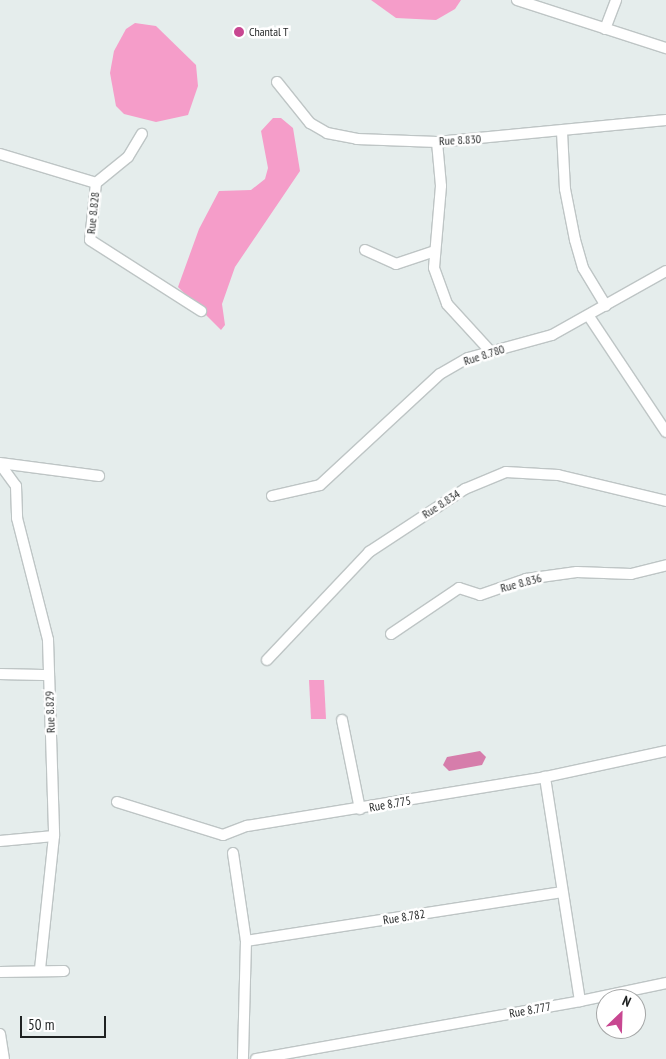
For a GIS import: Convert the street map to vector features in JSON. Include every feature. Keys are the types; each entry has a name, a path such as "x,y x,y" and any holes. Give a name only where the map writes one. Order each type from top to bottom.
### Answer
{"street":[{"path":"517,0 666,48"},
{"path":"605,28 616,0"},
{"name":"Rue 8.830","path":"277,82 310,123 327,133 437,142 562,132 666,120"},
{"path":"562,132 565,189 576,246 583,268 606,306"},
{"path":"96,183 122,163 142,134"},
{"path":"437,142 441,186 434,268 447,304 491,352"},
{"name":"Rue 8.828","path":"0,154 96,183 90,240 201,311"},
{"path":"365,250 396,264 435,251"},
{"name":"Rue 8.780","path":"272,496 320,485 440,374 491,352 552,335 590,318 606,306 666,270"},
{"path":"590,318 666,432"},
{"path":"0,464 99,476"},
{"name":"Rue 8.829","path":"0,464 16,486 18,518 46,628 54,836 40,969"},
{"name":"Rue 8.834","path":"267,660 291,630 370,552 464,489 506,472 558,475 666,501"},
{"name":"Rue 8.836","path":"391,634 459,588 480,595 526,579 577,572 631,574 666,565"},
{"path":"0,674 49,675"},
{"path":"342,720 360,809"},
{"name":"Rue 8.775","path":"117,802 223,835 247,826 360,809 544,777 666,751"},
{"path":"544,777 580,1001"},
{"path":"0,841 54,836"},
{"path":"233,853 246,941 243,1059"},
{"name":"Rue 8.782","path":"246,941 562,892"},
{"path":"0,972 40,969 64,972"},
{"name":"Rue 8.777","path":"256,1059 580,1001 666,983"},
{"path":"0,1034 4,1059"}],"shaded area":[{"path":"371,0 461,0 455,9 436,20 396,18"},
{"path":"135,23 156,26 196,65 198,86 188,115 156,122 124,114 116,106 110,73 114,51 126,29"},
{"path":"273,118 281,118 293,128 300,171 235,267 222,304 225,325 221,330 178,287 199,229 219,191 251,190 265,179 268,168 261,131"},
{"path":"309,680 324,680 326,719 311,719"},
{"path":"480,751 486,757 482,765 449,771 443,765 447,757"}],"place":[{"name":"Chantal T","path":"239,32"}]}
